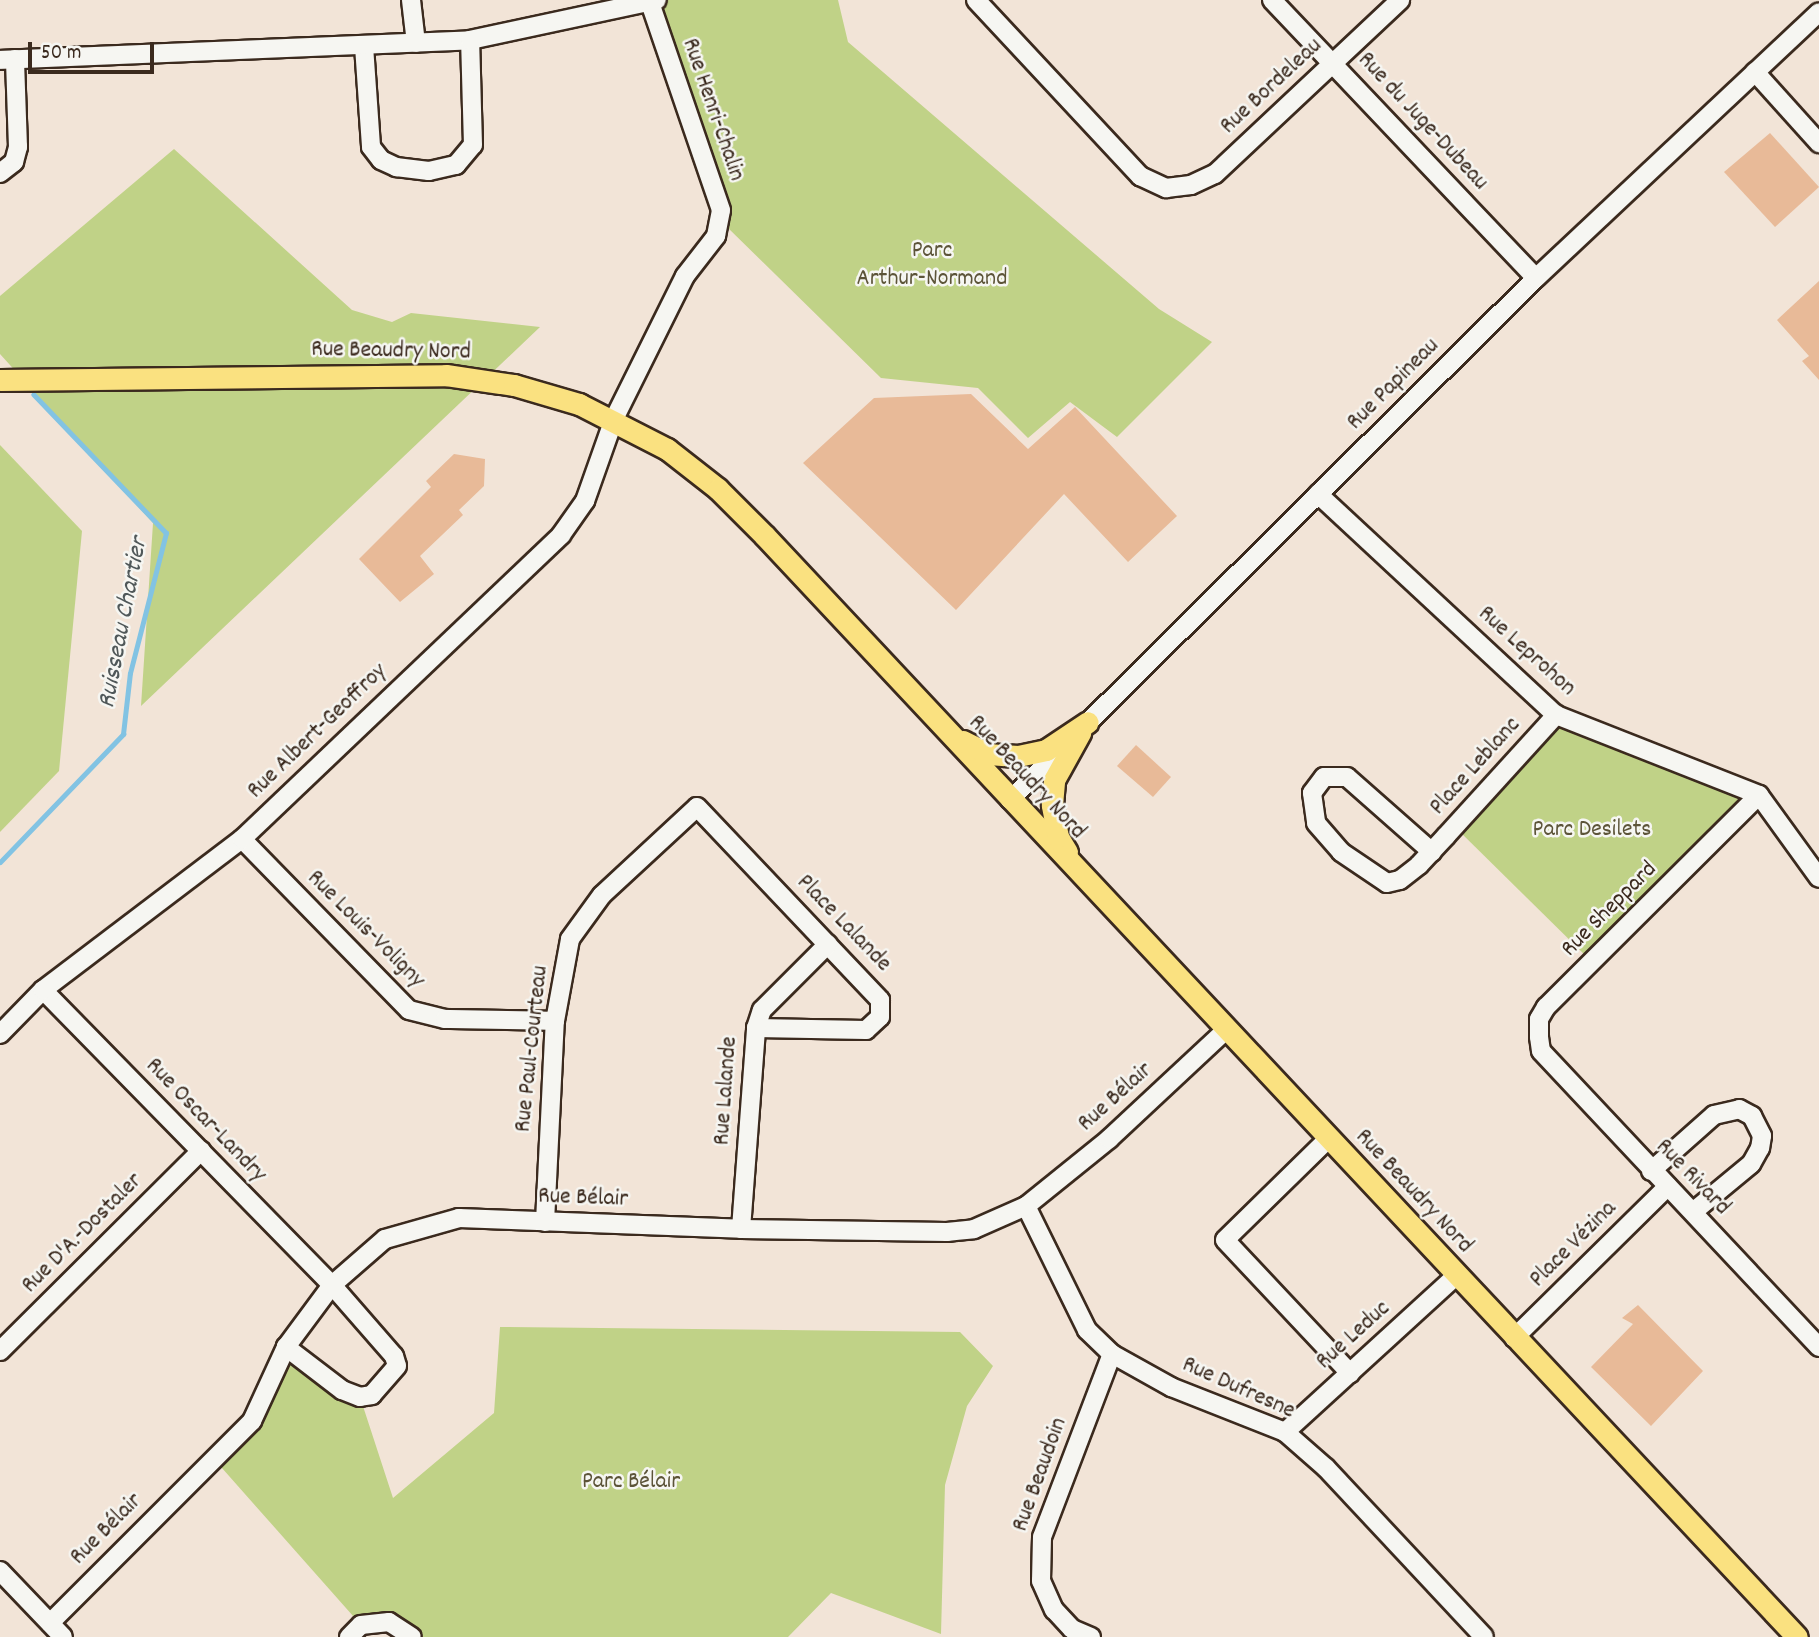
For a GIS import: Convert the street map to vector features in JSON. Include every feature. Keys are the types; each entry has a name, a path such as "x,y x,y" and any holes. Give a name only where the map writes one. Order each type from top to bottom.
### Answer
{"main road":[{"name":"Rue Beaudry Nord","path":"6,380 446,375 537,390 614,419 667,449 718,489 1797,1637"},
{"path":"926,709 950,732 988,754 1018,755 1046,750 1088,722"},
{"path":"1078,872 1058,837 1052,804 1054,780 1064,757 1088,722"}],"street":[{"path":"411,0 416,43"},
{"name":"Rue Bordeleau","path":"976,0 1140,176 1166,188 1191,185 1215,174 1400,0"},
{"name":"Rue du Juge-Dubeau","path":"1272,0 1536,278"},
{"path":"0,173 14,162 18,147 8,60 470,40 652,1"},
{"name":"Rue Henri-Chalin","path":"614,419 685,276 716,236 721,210 652,1"},
{"name":"Rue Papineau","path":"1010,800 1536,278 1819,12"},
{"path":"365,46 371,148 381,160 396,167 429,171 456,165 473,145 470,40"},
{"path":"1755,72 1819,143"},
{"name":"Rue Albert-Geoffroy","path":"0,1034 43,990 242,839 561,535 585,501 614,419"},
{"name":"Rue Leprohon","path":"1318,494 1556,715 1759,795"},
{"name":"Place Leblanc","path":"1432,852 1347,777 1324,777 1312,793 1313,813 1321,830 1377,878 1387,883 1400,880 1432,852 1556,715"},
{"path":"1759,795 1819,878"},
{"name":"Rue Sheppard","path":"1539,1037 1539,1019 1546,1007 1759,795"},
{"name":"Place Lalande","path":"697,807 880,1000 880,1017 873,1027 755,1028"},
{"name":"Rue Paul-Courteau","path":"545,1222 555,1021 570,939 583,916 697,807"},
{"name":"Rue Louis-Voligny","path":"242,839 410,1010 445,1019 555,1021"},
{"name":"Rue Lalande","path":"741,1229 755,1028 762,1010 828,944"},
{"name":"Rue Oscar-Landry","path":"43,990 332,1285 394,1356 397,1366 372,1395 360,1397 342,1390 286,1346"},
{"name":"Rue Bélair","path":"50,1623 252,1421 286,1346 332,1285 385,1239 413,1228 459,1218 741,1229 947,1232 974,1229 1026,1206 1109,1139 1226,1030"},
{"name":"Rue Rivard","path":"1539,1037 1541,1051 1819,1347"},
{"path":"1651,1171 1714,1115 1739,1109 1752,1116 1762,1136 1760,1148 1751,1164 1693,1212"},
{"path":"1328,1139 1225,1240 1350,1373"},
{"name":"Rue D'A.-Dostaler","path":"0,1351 201,1151"},
{"name":"Place Vézina","path":"1514,1338 1668,1186"},
{"name":"Rue Dufresne","path":"1026,1206 1087,1330 1112,1354 1171,1387 1285,1432 1335,1478 1484,1637"},
{"name":"Rue Leduc","path":"1285,1432 1456,1276"},
{"name":"Rue Beaudoin","path":"1091,1637 1072,1629 1054,1609 1041,1581 1042,1537 1112,1354"},
{"path":"0,1571 63,1637"},
{"path":"349,1637 361,1625 389,1622 412,1637"}],"green space":[{"name":"Parc Arthur-Normand","path":"659,0 838,0 848,42 1159,309 1212,342 1117,437 1070,402 1028,438 978,388 881,378 727,227 662,43"},
{"path":"174,149 352,310 392,322 411,313 540,327 141,706 153,523 0,354 0,296"},
{"path":"0,445 82,531 59,771 0,832"},
{"name":"Parc Desilets","path":"1556,715 1759,795 1592,962 1455,827"},
{"name":"Parc Bélair","path":"500,1327 960,1332 993,1366 967,1406 945,1485 941,1634 831,1593 788,1637 412,1637 401,1626 361,1625 214,1459 252,1421 286,1347 360,1397 393,1498 494,1413"}],"building":[{"path":"1770,133 1819,187 1775,227 1724,172"},
{"path":"1819,281 1819,380 1802,361 1809,356 1777,320"},
{"path":"971,394 1028,449 1075,407 1177,516 1128,562 1064,494 956,610 803,463 874,398"},
{"path":"454,454 485,459 484,486 459,510 463,515 420,556 434,574 400,602 359,559 431,487 426,481"},
{"path":"1136,745 1171,777 1153,797 1117,766"},
{"path":"1638,1305 1703,1371 1651,1426 1591,1367 1633,1324 1622,1318"}],"waterway":[{"name":"Ruisseau Chartier","path":"0,862 123,734 130,673 166,533 33,394"}]}
